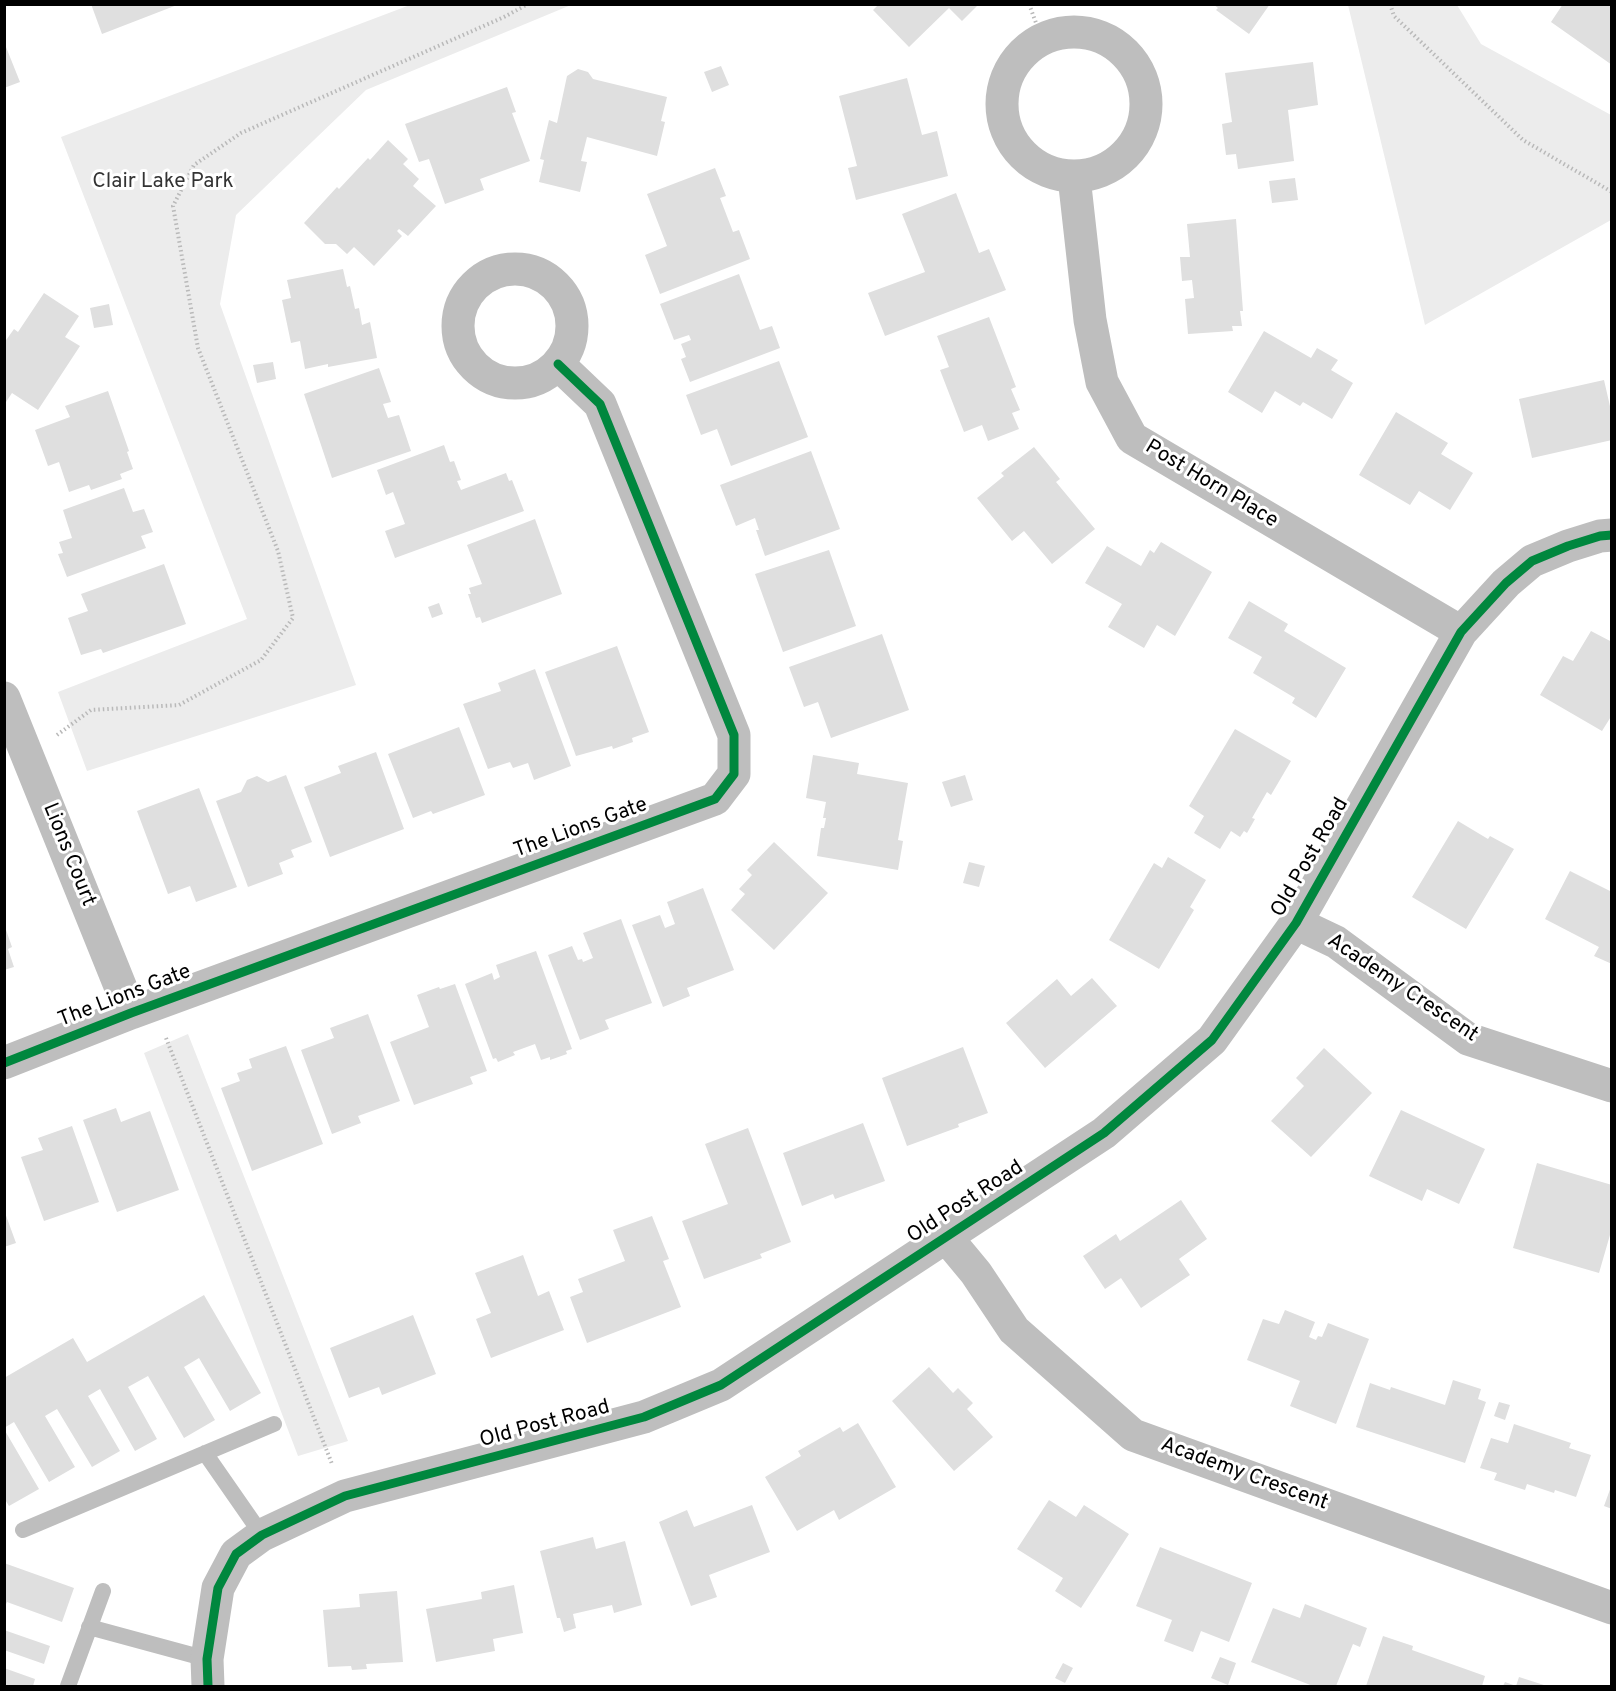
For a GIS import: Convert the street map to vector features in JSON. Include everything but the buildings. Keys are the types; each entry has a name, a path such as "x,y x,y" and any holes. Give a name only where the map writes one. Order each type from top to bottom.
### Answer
{"street":[{"path":"1079,31 1104,38 1125,52 1140,73 1146,97 1144,123 1126,155 1105,170 1074,177 1043,170 1022,155 1008,135 1001,110 1001,96 1009,71 1021,53 1042,39 1079,31"},
{"name":"Post Horn Place","path":"1074,177 1090,320 1102,382 1132,438 1461,633"},
{"name":"The Lions Gate","path":"4,1062 131,1013 716,799 734,774 734,735 600,404 558,364"},
{"name":"Old Post Road","path":"207,1673 218,1588 236,1554 262,1535 345,1496 644,1417 721,1385 1104,1133 1212,1040 1296,922 1461,633 1506,583 1532,561 1568,546 1611,535"},
{"name":"Lions Court","path":"4,698 131,1013"},
{"name":"Academy Crescent","path":"1296,922 1336,942 1468,1039 1611,1086"},
{"name":"Academy Crescent","path":"947,1238 976,1273 1014,1330 1133,1435 1611,1608"}],"lane":[{"path":"23,1530 274,1424"},
{"path":"205,1453 262,1535"},
{"path":"68,1686 103,1591"},
{"path":"89,1627 207,1673"}],"path":[{"path":"29,756 91,711 179,705 261,660 293,618 278,551 198,348 173,206 194,165 241,133 493,22 528,4"},
{"path":"1029,4 1042,39"},
{"path":"1390,4 1394,16 1523,140 1611,192"},
{"path":"164,1033 345,1496"}],"green space":[{"name":"Clair Lake Park","path":"410,5 571,5 366,90 236,215 220,304 356,685 87,771 58,692 247,619 61,137"},
{"path":"1348,5 1457,5 1481,44 1611,115 1611,220 1425,325"},
{"path":"188,1034 348,1441 298,1456 144,1053"}],"cycle path":[{"path":"4,1063 131,1013 715,799 734,774 734,735 600,404 558,364"},
{"path":"208,1686 207,1659 218,1588 236,1554 262,1535 345,1496 644,1417 721,1385 1104,1133 1212,1040 1296,923 1461,632 1506,583 1532,561 1568,546 1600,536 1612,535"}]}
